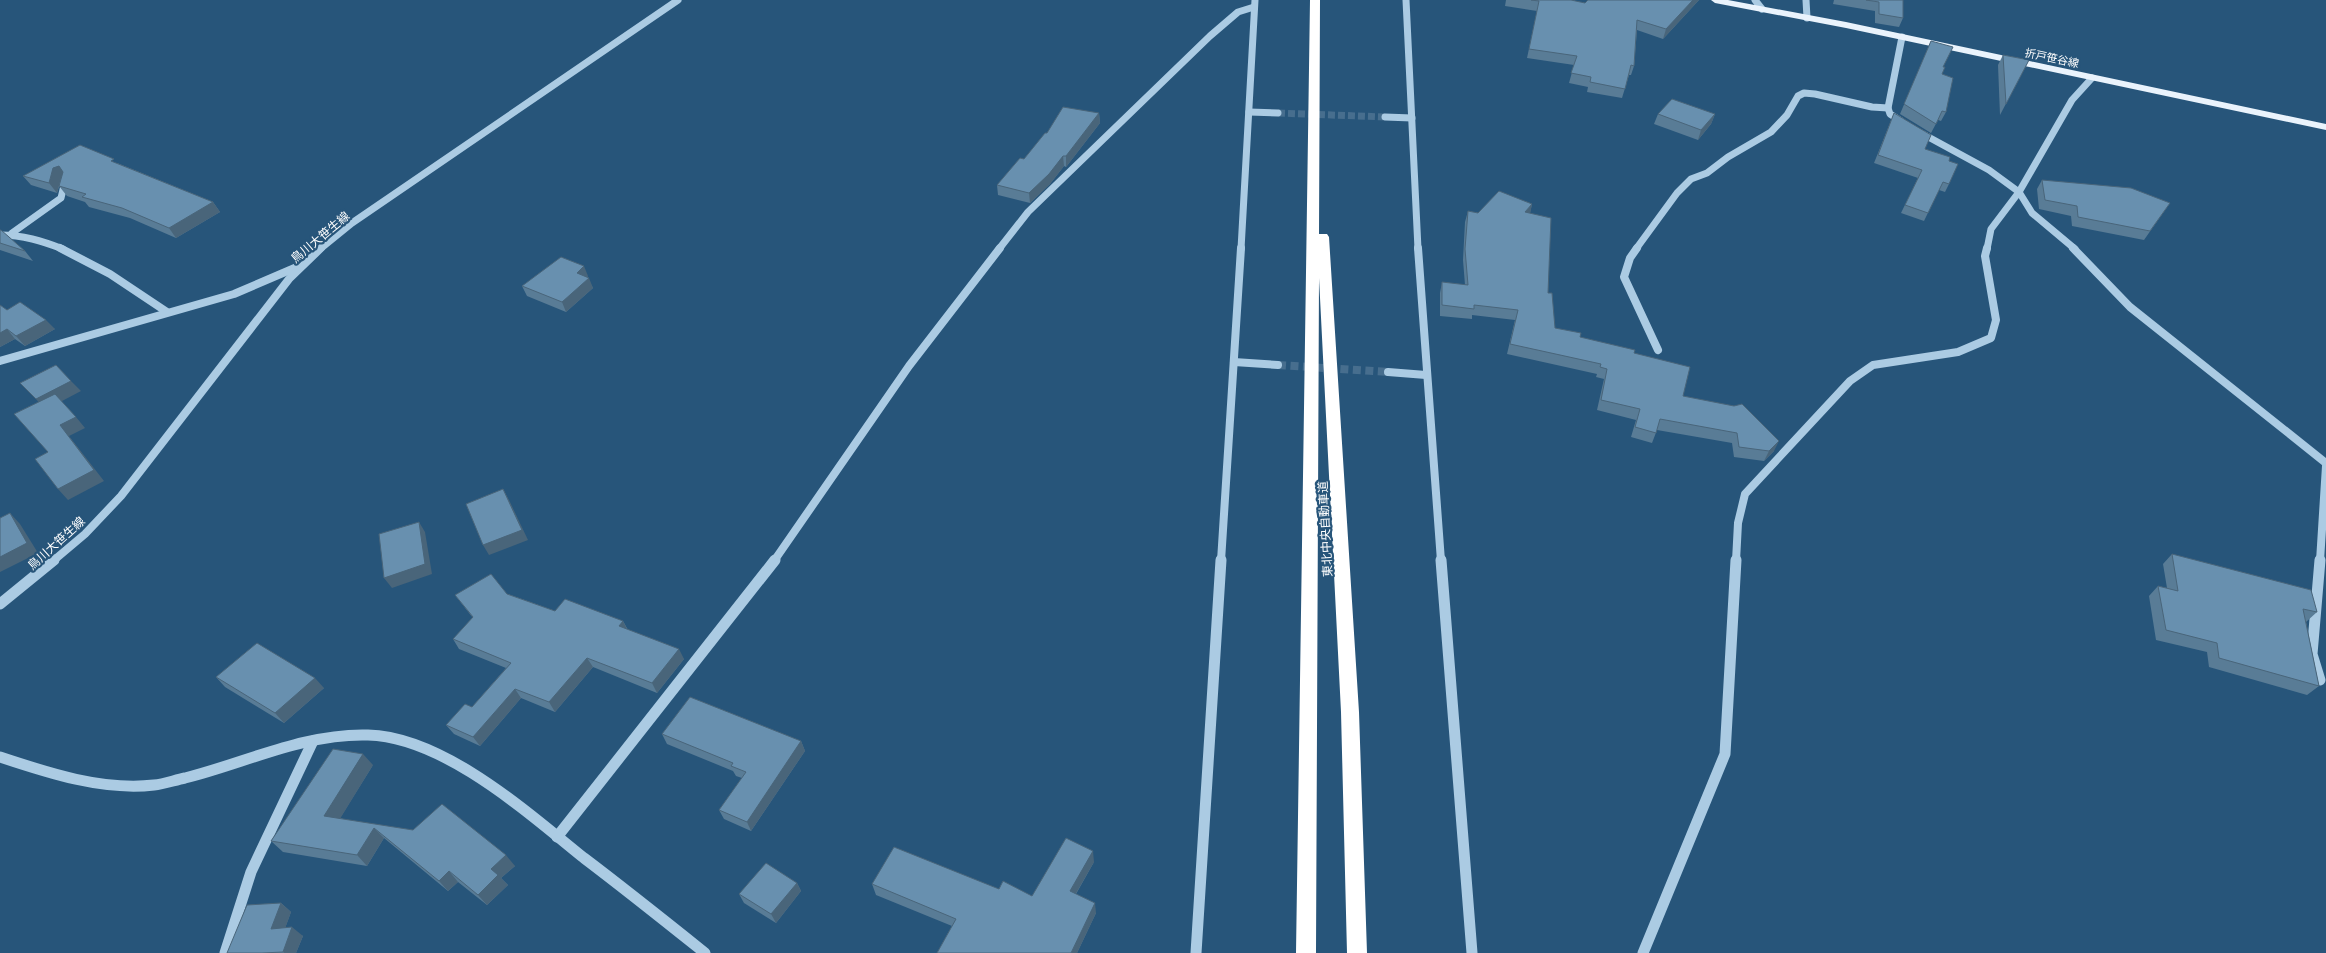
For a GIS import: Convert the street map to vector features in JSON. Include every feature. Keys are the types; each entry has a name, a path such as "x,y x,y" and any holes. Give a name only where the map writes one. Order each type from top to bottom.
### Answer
{"highway":[{"name":"東北中央自動車道","path":"1306,953 1315,0"},
{"name":"東北中央自動車道","path":"1315,103 1350,712 1357,953"}],"main road":[{"name":"折戸笹谷線","path":"1715,0 1902,37 2326,127"}],"street":[{"name":"鳥川大笹生線","path":"0,604 25,586 85,534 121,496 289,279 304,264 352,224 678,0"},
{"path":"1406,0 1426,375 1472,953"},
{"path":"1755,0 1762,9"},
{"path":"1806,0 1806,18"},
{"path":"1196,953 1234,362 1254,3"},
{"path":"557,837 776,559 909,366 1028,212 1210,36 1238,12 1254,3"},
{"path":"1902,37 1888,108 1890,114 1906,124"},
{"path":"1643,953 1724,754 1738,523 1745,494 1850,381 1873,365 1958,352 1991,338 1996,320 1985,256 1991,229 2019,192 2072,100 2092,78"},
{"path":"1658,350 1624,277 1630,258 1677,193 1691,179 1707,174 1728,157 1771,132 1787,115 1798,96 1815,94 1872,107 1888,108"},
{"path":"1249,112 1278,113"},
{"path":"1385,116 1412,118"},
{"path":"1914,130 1990,170 2019,192 2032,213 2065,239 2130,307 2326,464 2316,623 2312,654 2320,680"},
{"path":"12,233 61,198 65,182"},
{"path":"0,235 12,233 32,237 83,260 129,285 167,312"},
{"path":"0,361 234,294 304,264"},
{"path":"1234,362 1278,365"},
{"path":"1388,372 1426,375"},
{"path":"0,757 30,767 105,785 154,786 324,738 369,735 404,741 438,755 499,790 705,953"},
{"path":"225,953 251,872 313,741"}],"building":[{"path":"1531,0 1571,0 1585,3 1588,0 1693,0 1666,29 1637,20 1634,66 1631,65 1625,89 1590,82 1591,77 1571,73 1577,56 1529,49 1539,1"},
{"path":"1866,0 1903,0 1903,18 1879,14 1879,2"},
{"path":"1931,41 1953,47 1943,67 1945,67 1942,74 1953,78 1946,112 1942,111 1936,124 1904,104"},
{"path":"2003,55 2029,60 2006,104"},
{"path":"1672,99 1715,114 1701,130 1658,114"},
{"path":"1063,107 1099,113 1066,156 1063,156 1049,174 1029,193 997,185 1020,158 1024,159 1047,133"},
{"path":"1894,113 1931,135 1925,149 1950,157 1949,161 1958,164 1949,184 1943,182 1928,213 1905,205 1922,170 1878,155"},
{"path":"80,145 114,159 111,161 213,202 169,228 122,208 82,197 86,194 59,186 63,172 59,166 53,168 49,183 23,176"},
{"path":"2042,180 2131,188 2170,203 2150,231 2078,217 2077,206 2045,200"},
{"path":"1499,191 1532,204 1525,212 1551,218 1548,293 1552,293 1555,328 1581,333 1580,337 1635,350 1634,353 1690,367 1683,396 1734,406 1742,404 1779,441 1769,451 1739,447 1737,433 1660,419 1656,433 1635,427 1640,409 1601,400 1607,369 1600,367 1601,364 1510,344 1518,310 1474,305 1474,309 1442,305 1442,282 1468,285 1465,249 1468,211 1478,213"},
{"path":"1,230 25,251 0,243"},
{"path":"561,257 584,266 577,273 589,278 562,302 522,286"},
{"path":"20,302 46,320 16,336 7,329 0,333 0,305 7,310"},
{"path":"56,365 71,381 36,399 20,383"},
{"path":"55,394 76,417 60,425 94,470 58,489 35,459 48,452 14,414"},
{"path":"503,489 522,530 483,545 466,504"},
{"path":"10,513 27,543 0,557 0,518"},
{"path":"419,522 425,564 384,578 379,534"},
{"path":"2172,554 2311,590 2317,612 2303,609 2319,686 2219,658 2217,643 2166,630 2158,586 2178,591"},
{"path":"491,574 507,594 555,611 565,599 623,621 619,626 679,649 652,683 587,658 549,702 515,689 473,737 446,725 465,704 472,707 511,663 453,639 473,617 455,595"},
{"path":"257,643 315,678 275,713 216,677"},
{"path":"690,697 801,741 747,822 719,810 746,772 731,766 733,763 662,734"},
{"path":"333,749 363,754 324,816 413,830 442,804 506,855 491,869 498,875 478,895 449,871 439,881 374,828 357,855 271,841"},
{"path":"1066,838 1093,851 1070,891 1095,903 1071,953 937,953 956,919 872,884 894,847 999,889 1003,881 1032,896"},
{"path":"766,863 797,883 771,914 739,894"},
{"path":"281,903 271,929 292,927 283,952 227,953 247,905"}],"tunnel":[{"path":"1278,113 1385,117"},
{"path":"1278,365 1388,372"}]}
